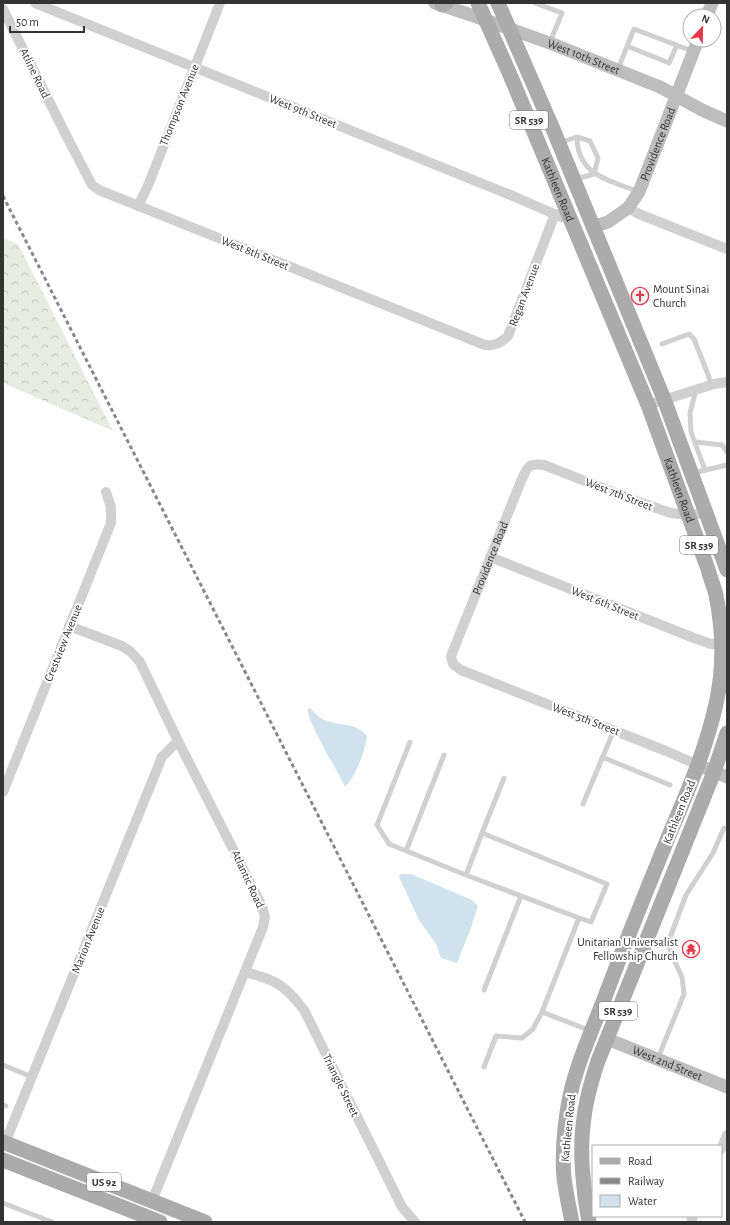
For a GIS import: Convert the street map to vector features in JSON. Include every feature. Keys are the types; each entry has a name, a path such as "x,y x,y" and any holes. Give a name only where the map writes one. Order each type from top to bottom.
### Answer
{"main road":[{"name":"Kathleen Road","path":"478,3 511,77 648,405 701,550 715,594 720,621 721,672 709,733 698,765 616,967 571,1091 567,1113 564,1176 572,1222"},
{"name":"Kathleen Road","path":"498,3 559,143 592,227 664,399 684,433 698,472 706,513 727,570"},
{"path":"570,221 579,224 587,232 613,294 624,303"},
{"name":"Kathleen Road","path":"589,1222 584,1183 582,1144 584,1118 593,1077 607,1039 721,774 727,733"},
{"path":"607,1039 604,1027 604,1017 615,987 616,967"},
{"path":"582,1144 576,1128 575,1119 577,1102 593,1045 592,1031"},
{"name":"US 92","path":"4,1142 205,1222"},
{"path":"3,1160 25,1162 132,1202 142,1203 152,1201"},
{"name":"US 92","path":"3,1160 144,1219 160,1222"},
{"path":"144,1219 153,1214 168,1215 187,1222"}],"street":[{"name":"West 9th Street","path":"35,3 512,196 570,221"},
{"name":"Thompson Avenue","path":"138,206 147,188 220,3"},
{"name":"West 10th Street","path":"441,4 550,43 660,87 702,110 727,121"},
{"name":"Atline Road","path":"3,9 67,137"},
{"name":"Providence Road","path":"592,227 608,222 628,208 639,192 694,48"},
{"name":"West 8th Street","path":"67,137 92,185 99,190 470,338"},
{"path":"628,208 639,214 727,249"},
{"name":"Regan Avenue","path":"470,338 485,345 494,345 502,342 508,336 555,214"},
{"path":"648,405 710,385 727,382"},
{"name":"Providence Road","path":"451,656 521,481 527,468 534,464"},
{"name":"West 7th Street","path":"534,464 544,465 671,513 688,515 706,513"},
{"name":"Crestview Avenue","path":"3,792 7,770 69,626 111,523 111,506 106,492"},
{"name":"West 6th Street","path":"490,557 694,638 711,644 721,644"},
{"name":"Atlantic Road","path":"69,626 122,646 131,652 140,662 178,741 262,906 264,917 263,928 152,1201"},
{"name":"West 5th Street","path":"451,656 453,664 461,670 721,774"},
{"name":"Marion Avenue","path":"4,1142 32,1077 162,757 178,741"},
{"name":"Triangle Street","path":"245,972 268,978 281,985 293,996 304,1010 402,1207 414,1222"},
{"name":"West 2nd Street","path":"607,1039 727,1087"},
{"path":"722,1148 727,1135"}],"lane":[{"path":"535,3 562,13 550,43"},
{"path":"618,70 634,29 677,45 682,45"},
{"path":"627,46 669,63 677,45"},
{"path":"559,143 577,137 590,141 598,158 594,174"},
{"path":"577,137 577,148 585,165 594,174 639,192"},
{"path":"574,180 594,174"},
{"path":"662,344 689,334 691,335 709,377 710,385"},
{"path":"697,389 684,433 695,442 722,445 727,452"},
{"path":"695,442 698,472 727,465"},
{"path":"583,804 614,730"},
{"path":"410,742 377,825 389,844 591,922 607,884 482,833"},
{"path":"406,851 444,755"},
{"path":"602,757 670,785"},
{"path":"466,875 504,778"},
{"path":"658,1059 684,994 682,977 668,943 686,895 714,853 724,828"},
{"path":"484,990 521,896"},
{"path":"484,1067 496,1036 522,1038 533,1028 542,1012 579,918"},
{"path":"542,1012 592,1031"},
{"path":"3,1065 32,1077"},
{"path":"3,1203 52,1222"}],"green space":[{"path":"3,238 18,244 113,431 3,383"}],"water":[{"path":"310,708 322,719 333,723 354,727 359,729 367,736 364,749 353,777 345,787 312,724 308,709"},
{"path":"401,874 411,874 472,900 478,906 457,963 441,958 436,944 419,920 400,879 399,876"}],"railway":[{"path":"3,196 525,1222"}],"place":[{"name":"Mount Sinai Church","path":"640,296"},
{"name":"Unitarian Universalist Fellowship Church","path":"691,949"}]}
